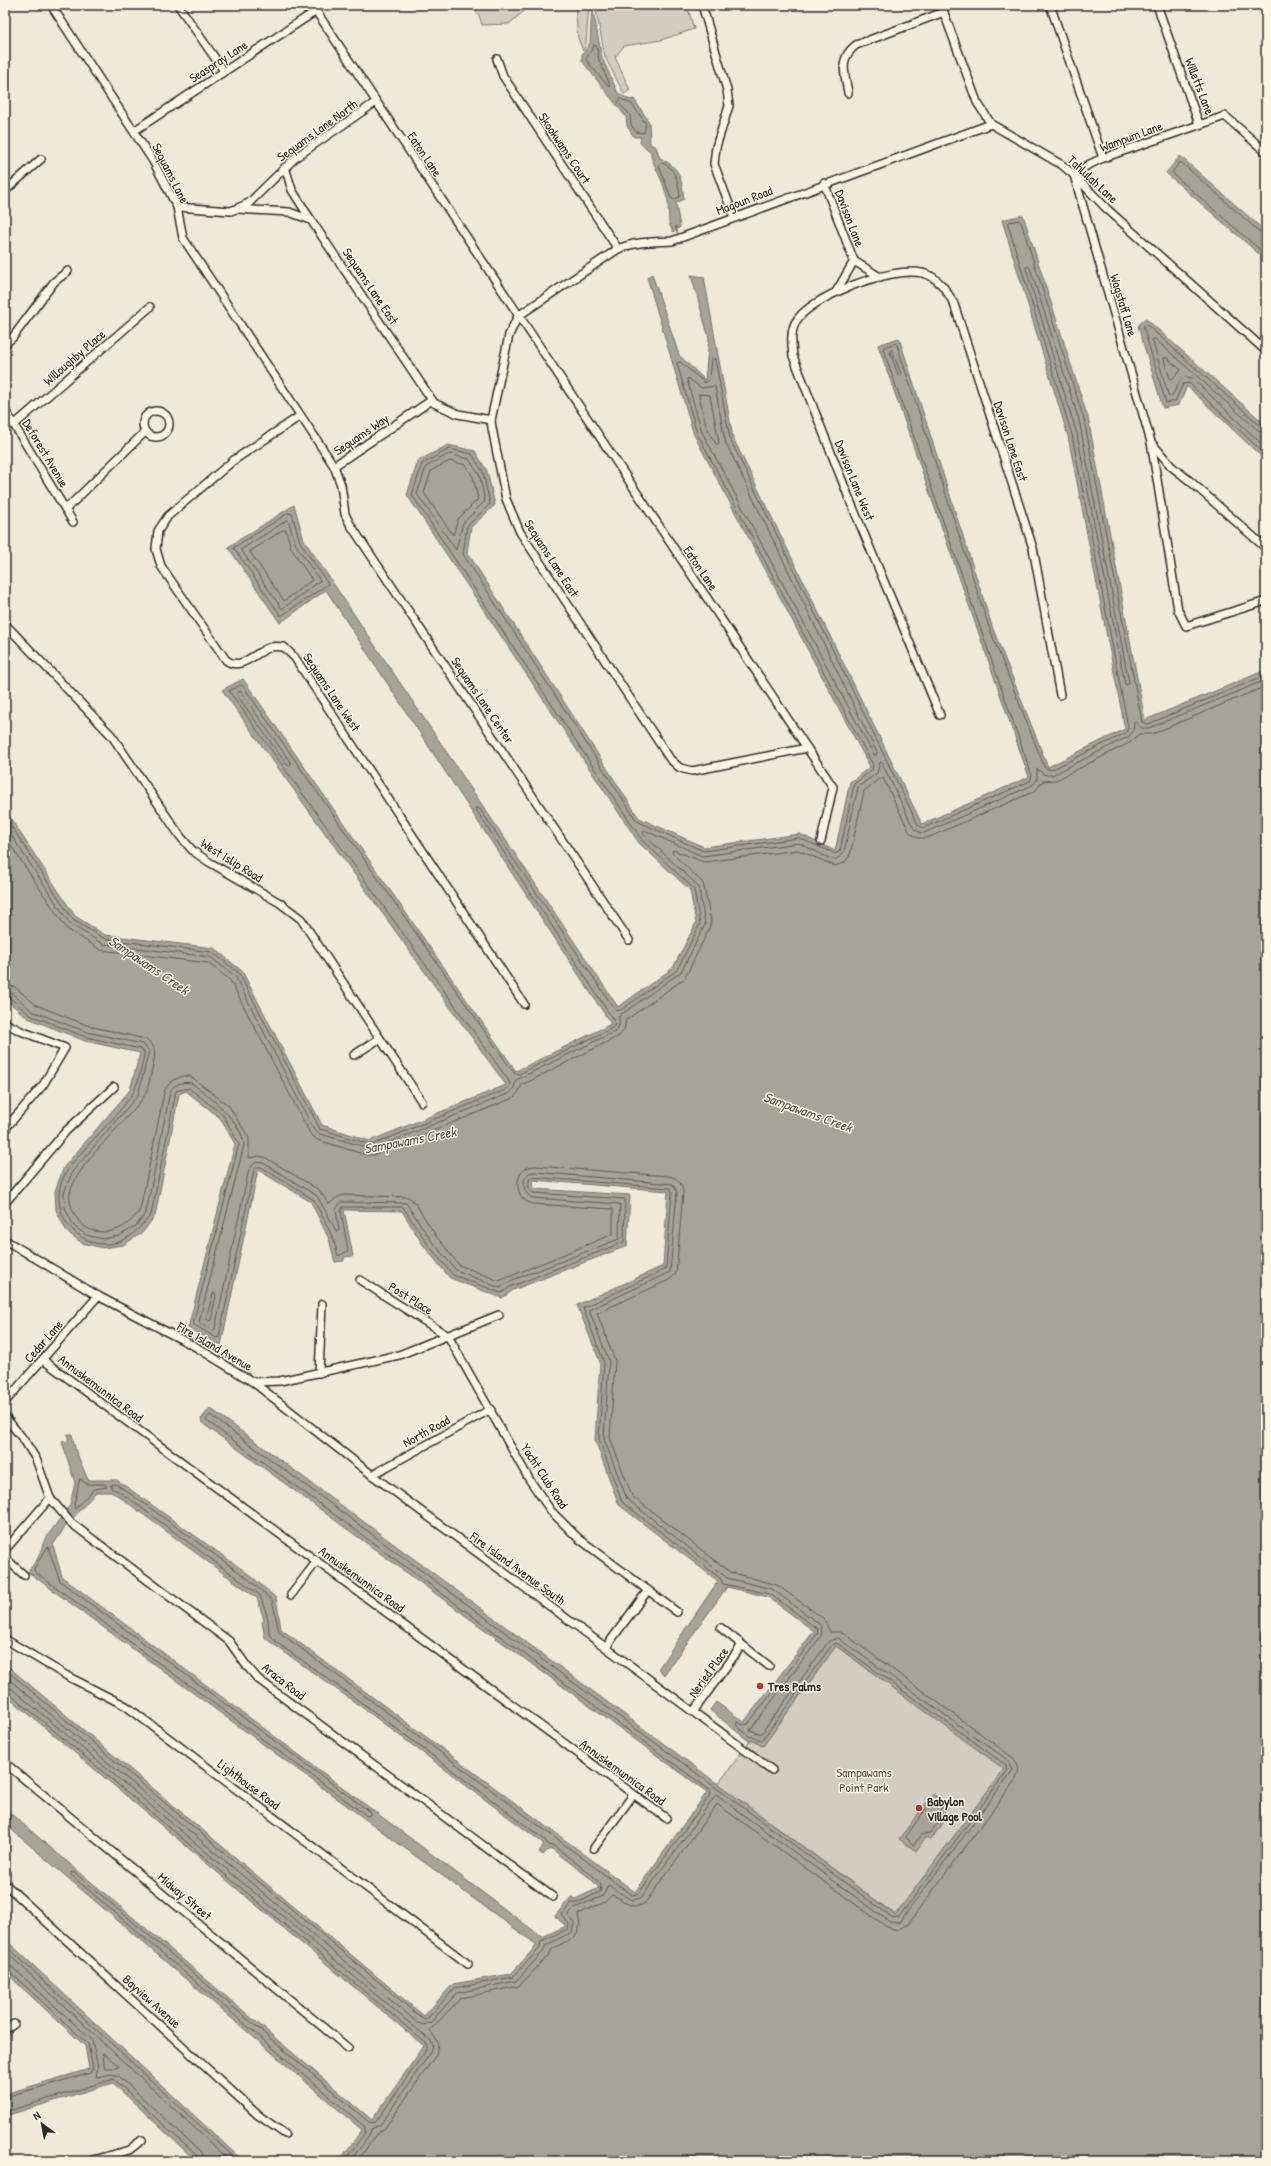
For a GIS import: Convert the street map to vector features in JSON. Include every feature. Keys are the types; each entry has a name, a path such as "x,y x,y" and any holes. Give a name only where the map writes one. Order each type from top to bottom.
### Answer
{"street":[{"name":"Sequams Lane","path":"51,5 153,161 177,207 182,238 300,416"},
{"path":"178,5 224,71"},
{"path":"702,5 727,90 729,106 716,147 714,164 734,217"},
{"path":"1050,5 1103,158"},
{"name":"Willetts Lane","path":"1157,5 1200,124 1224,116 1266,152"},
{"name":"Seaspray Lane","path":"134,131 224,71 314,8"},
{"name":"Eaton Lane","path":"314,8 833,787 821,841"},
{"path":"848,93 843,66 846,52 856,45 943,8"},
{"name":"Tahlulah Lane","path":"943,8 977,102 991,124 1062,165 1074,175 1107,209 1266,351"},
{"name":"Skookwams Court","path":"497,59 503,76 618,248"},
{"name":"Sequams Lane North","path":"237,209 249,203 285,168 312,146 376,102"},
{"name":"Magoun Road","path":"518,316 618,248 629,244 642,242 672,241 824,183 991,124"},
{"name":"Wampum Lane","path":"1074,175 1088,165 1103,158 1200,124"},
{"path":"5,191 41,159"},
{"name":"Sequams Lane East","path":"285,168 292,190 432,400 444,409 458,414 491,420 494,449 506,499 520,532 670,759 680,768 692,771 807,748"},
{"name":"Wagstaff Lane","path":"1074,175 1151,442 1178,610 1186,626 1266,601"},
{"name":"Davison Lane","path":"824,183 854,261 880,277"},
{"path":"177,207 206,210 237,209 289,212 312,220"},
{"name":"Davison Lane","path":"836,292 854,261"},
{"name":"Davison Lane East","path":"860,284 905,271 923,273 935,279 947,290 954,304 1033,548 1060,694"},
{"path":"5,344 13,337 54,282 68,272"},
{"name":"Davison Lane West","path":"860,284 821,299 807,309 796,323 791,341 793,356 849,498 940,715"},
{"name":"Willoughby Place","path":"14,425 150,307"},
{"path":"491,420 509,335 518,316"},
{"name":"Sequams Way","path":"300,416 334,466 432,400"},
{"name":"Deforest Avenue","path":"5,410 73,522"},
{"name":"Sequams Lane West","path":"300,416 234,460 168,516 158,531 156,549 161,566 230,664 238,664 271,647 284,647 295,658 524,1004"},
{"path":"66,509 145,432"},
{"name":"Wagstaff Lane","path":"1151,442 1171,466 1266,548"},
{"name":"Sequams Lane Center","path":"334,466 341,486 345,514 350,524 629,940"},
{"name":"West Islip Road","path":"5,624 112,736 180,836 193,851 209,862 280,903 300,919 422,1102"},
{"path":"5,1023 21,1031 65,1048 43,1085 5,1129"},
{"path":"354,1055 379,1039"},
{"path":"5,1203 66,1131 114,1087"},
{"name":"Fire Island Avenue","path":"5,1240 98,1296 196,1348 252,1382 280,1381 399,1355 499,1315"},
{"name":"Post Place","path":"360,1280 448,1336"},
{"name":"Cedar Lane","path":"5,1402 98,1296"},
{"path":"319,1373 322,1304"},
{"name":"Yacht Club Road","path":"448,1336 491,1409 529,1479 551,1512 578,1538 676,1612"},
{"name":"Annuskemunnica Road","path":"43,1360 666,1818"},
{"name":"Fire Island Avenue South","path":"252,1382 372,1475 772,1770"},
{"name":"North Road","path":"372,1475 491,1409"},
{"name":"Araca Road","path":"5,1417 24,1440 36,1459 50,1498 61,1513 71,1523 229,1641 246,1666 258,1679 553,1897"},
{"path":"5,1550 50,1498"},
{"path":"5,1558 24,1575"},
{"path":"291,1595 317,1561"},
{"path":"606,1647 648,1590"},
{"path":"721,1628 769,1666"},
{"name":"Lighthouse Road","path":"5,1639 67,1676 126,1706 468,1964"},
{"name":"Neried Place","path":"694,1712 742,1645"},
{"name":"Midway Street","path":"5,1763 348,2048"},
{"path":"594,1848 633,1795"},
{"name":"Bayview Avenue","path":"5,1884 258,2114 285,2134"},
{"path":"5,2030 14,2024"},
{"path":"89,2161 129,2150 142,2140"}],"green space":[{"path":"450,5 531,5 509,24 482,25 479,15 473,8"},
{"path":"575,5 589,5 586,44 583,51 578,38"},
{"path":"595,5 687,5 694,29 661,40 624,46 615,57 630,90 624,94 605,57"},
{"name":"Sampawams Point Park","path":"836,1646 1004,1769 896,1915 718,1784 751,1740 763,1746"}],"water":[{"path":"592,5 602,58 618,93 630,100 634,99 649,122 650,144 656,147 660,158 676,170 681,179 684,199 676,203 680,227 673,232 669,223 668,201 663,184 651,157 651,152 640,143 641,137 634,137 627,126 626,117 582,61 582,55 590,43"},
{"path":"1180,156 1266,232 1266,260 1166,173"},
{"name":"Sampawams Creek","path":"1023,215 1088,418 1145,720 1266,670 1266,2161 339,2161 362,2130 5,1824 5,1809 372,2120 424,2046 5,1694 5,1664 424,2016 453,1984 511,1974 537,1945 28,1572 38,1558 45,1539 70,1505 75,1483 62,1442 63,1440 68,1443 68,1434 72,1434 75,1449 88,1480 117,1480 250,1575 276,1598 281,1629 635,1892 707,1792 202,1423 201,1419 210,1408 895,1915 1004,1769 836,1646 763,1746 751,1740 750,1742 710,1710 716,1702 744,1722 814,1631 768,1597 727,1587 664,1675 658,1669 718,1581 619,1505 595,1440 600,1362 577,1305 663,1266 668,1191 533,1180 534,1189 630,1195 627,1246 513,1290 502,1298 450,1278 423,1245 402,1211 344,1210 353,1256 344,1257 344,1261 335,1262 329,1239 311,1202 258,1170 221,1345 188,1328 235,1144 220,1118 186,1091 179,1094 155,1216 142,1233 123,1245 103,1248 82,1243 67,1232 56,1210 55,1191 64,1167 130,1090 140,1053 85,1041 28,1018 5,999 5,810 75,916 105,935 214,948 242,971 322,1125 370,1141 506,1085 222,690 243,679 516,1071 611,1024 326,590 280,623 228,547 294,505 304,540 618,1007 673,968 696,923 690,890 639,843 407,495 418,461 448,445 475,451 487,471 495,505 471,527 467,552 639,818 704,847 800,834 835,851 850,782 870,767 694,435 647,277 652,274 679,355 705,380 709,338 691,275 704,277 733,438 922,824 1029,777 878,345 899,338 993,629 1048,767 1125,729 1068,436 1002,220","holes":["96,1492 110,1492 117,1495 257,1598 264,1620 262,1622 265,1638 367,1711 543,1843 543,1846 539,1852 543,1855 548,1850 552,1849 591,1879 599,1888 575,1899 571,1897 555,1916 566,1926 542,1937 62,1577 53,1545 65,1527"]},
{"path":"1145,318 1266,425 1266,461 1187,386 1179,405 1163,408 1138,326"},
{"path":"933,1794 949,1806 939,1819 944,1822 930,1840 926,1837 916,1851 899,1839"},
{"path":"5,1939 243,2161 196,2161 113,2083 5,2116 5,2094 89,2069 85,2046 5,1972"}],"waterway":[{"path":"676,227 677,232"}],"place":[{"name":"Tres Palms","path":"760,1686"},
{"name":"Babylon Village Pool","path":"919,1808"}]}
